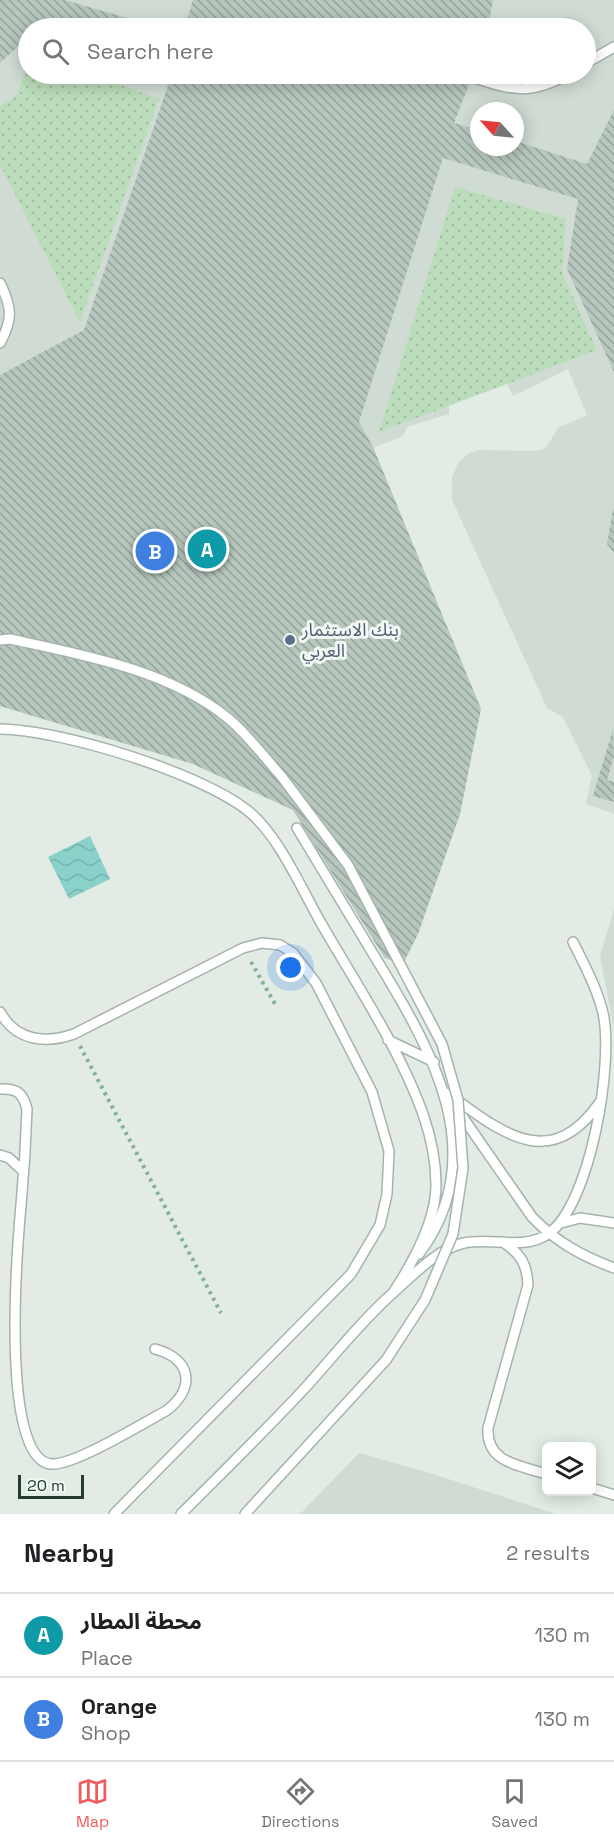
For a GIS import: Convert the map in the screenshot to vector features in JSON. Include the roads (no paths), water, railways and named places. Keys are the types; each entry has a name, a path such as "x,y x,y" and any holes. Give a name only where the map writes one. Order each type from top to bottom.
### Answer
{"lane":[{"path":"596,57 614,47"},
{"path":"499,84 522,90 548,84"},
{"path":"0,283 9,306 11,323 0,343"},
{"path":"0,640 10,639 97,658 170,682 229,719 282,777 348,865 442,1044 459,1112 463,1168 453,1233 425,1299 386,1360 245,1514"},
{"path":"0,729 29,729 106,749 201,783 226,795 249,812 276,843 388,1040 422,1112 433,1146 436,1188 427,1227 412,1263"},
{"path":"297,828 412,1018 445,1090 532,1217 548,1234 566,1247 609,1266"},
{"path":"181,1514 274,1422 393,1293 443,1252 461,1243 482,1240 535,1241 561,1223 571,1206 588,1161 611,1063 603,1013 573,942"},
{"path":"0,1011 14,1030 35,1040 55,1040 74,1035 243,948 262,943 280,945 294,953 316,983 372,1092 389,1151 387,1194 380,1225 351,1274 114,1514"},
{"path":"388,1040 434,1062"},
{"path":"0,1089 13,1088 24,1096 26,1103 9,1351 12,1413 20,1438 32,1456 50,1465 69,1462 166,1411 180,1400 186,1384 183,1367 171,1354 155,1349"},
{"path":"393,1293 440,1220 450,1190 453,1164 445,1090"},
{"path":"445,1090 485,1122 505,1132 543,1141 561,1138 575,1131 603,1097"},
{"path":"0,1155 9,1158 23,1171"},
{"path":"561,1223 580,1218 614,1223"},
{"path":"503,1242 518,1252 527,1268 528,1285 488,1428 487,1441 493,1453 504,1460 542,1473"},
{"path":"596,1490 614,1495"}],"water":[{"path":"90,836 110,879 69,899 48,857"}],"place":[{"name":"محطة المطار","path":"207,549"},
{"name":"Orange","path":"155,551"},
{"name":"بنك الاستثمار العربي","path":"290,640"}]}
